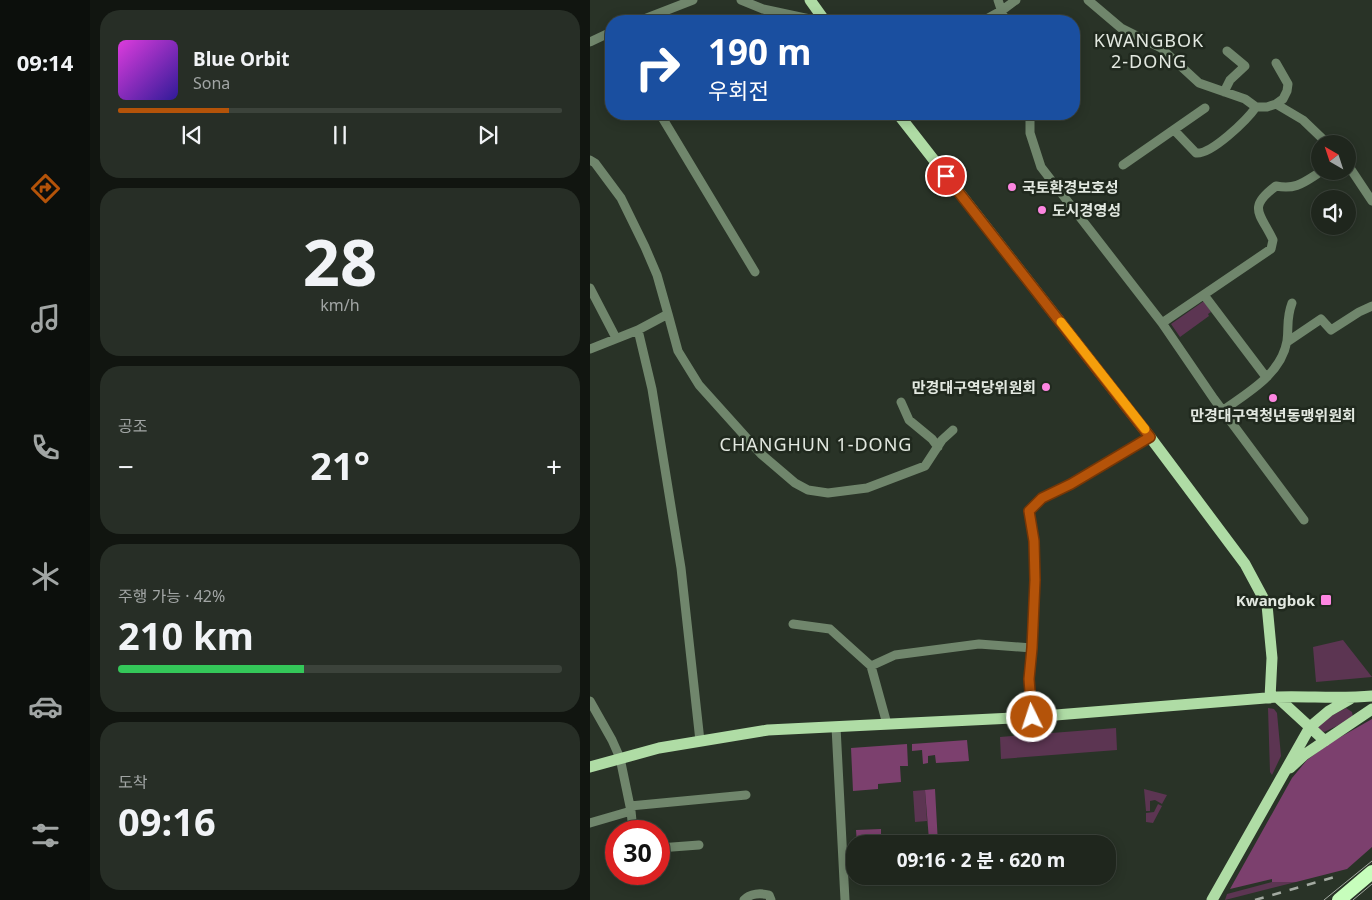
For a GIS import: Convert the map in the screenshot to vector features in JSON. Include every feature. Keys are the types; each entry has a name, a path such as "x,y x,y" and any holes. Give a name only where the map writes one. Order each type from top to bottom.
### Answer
{"highway":[{"path":"1343,897 1372,872"}],"main road":[{"path":"810,0 821,15"},
{"path":"903,120 1150,437 1245,564 1267,605 1274,697 1310,727 1324,742"},
{"path":"590,767 659,748 768,730 1032,717 1274,697 1351,698 1372,696"},
{"path":"1282,776 1304,755 1369,711 1351,698"},
{"path":"1212,900 1310,727 1328,711 1351,698"}],"street":[{"path":"654,15 693,0"},
{"path":"741,0 763,9 791,15"},
{"path":"998,0 1003,15"},
{"path":"994,15 1016,0"},
{"path":"1088,0 1121,28 1161,48 1199,83 1245,99 1256,107 1267,108 1276,104 1283,99 1287,91 1288,84 1276,62"},
{"path":"590,42 605,35"},
{"path":"1224,92 1230,80 1245,66 1227,51"},
{"path":"1276,104 1304,120 1319,135"},
{"path":"1174,130 1187,146 1200,154 1229,134 1256,107"},
{"path":"1123,165 1205,108"},
{"path":"664,120 755,272"},
{"path":"1030,120 1030,133 1041,167 1162,324 1222,411 1304,520"},
{"path":"590,160 595,162 621,198 645,247 657,275 678,351 699,385 761,454 801,487 828,494 867,488 925,466 942,440 953,430"},
{"path":"1356,177 1372,201"},
{"path":"1162,324 1271,248 1273,240 1258,212 1258,204 1264,194 1276,186 1288,188 1299,186 1311,178"},
{"path":"590,288 616,338"},
{"path":"1204,295 1266,377"},
{"path":"1222,411 1276,368 1287,342 1287,316 1292,303"},
{"path":"1287,342 1321,318 1331,330 1372,306"},
{"path":"590,349 638,330 668,314"},
{"path":"638,330 652,389 681,568 700,742"},
{"path":"901,402 909,420 932,439 938,447"},
{"path":"1032,717 1029,679 1035,580 1034,541 1029,511 1042,498 1071,484 1150,437"},
{"path":"793,624 830,629 872,666 887,724"},
{"path":"872,666 895,655 979,644 1032,648"},
{"path":"590,701 593,712 612,740 620,758 632,820"},
{"path":"836,727 845,900"},
{"path":"590,823 631,809 746,795"},
{"path":"670,847 699,845"},
{"path":"744,900 751,895 764,894 769,895 771,900"}],"shaded area":[{"path":"1204,301 1211,312 1208,314 1209,316 1180,337 1171,324"},
{"path":"1343,640 1372,677 1316,682 1313,647"},
{"path":"1268,708 1274,709 1277,713 1281,756 1272,775 1270,772"},
{"path":"1346,708 1352,712 1353,717 1350,720 1324,732 1318,729 1318,726 1331,716"},
{"path":"1372,719 1372,847 1347,869 1296,882 1272,882 1272,879 1230,889 1292,778 1307,760 1330,743"},
{"path":"1116,728 1117,750 1001,759 1000,737"},
{"path":"967,740 969,761 936,763 935,755 928,756 928,763 923,764 922,750 912,751 912,744"},
{"path":"907,744 908,766 900,766 901,782 878,784 878,789 853,791 851,748"},
{"path":"935,789 938,835 929,835 925,790"},
{"path":"1144,789 1167,795 1162,804 1155,800 1150,801 1150,811 1146,811"},
{"path":"925,790 927,821 915,822 913,791"},
{"path":"1158,804 1162,806 1153,823 1146,822 1146,813 1154,812"},
{"path":"881,829 881,835 856,835 856,830"},
{"path":"1272,882 1296,882 1225,900 1227,894"}],"tram line":[{"path":"1324,900 1372,861"},
{"path":"1353,900 1372,884"}],"railway":[{"path":"1255,900 1338,876"}],"slow traffic":[{"path":"1061,322 1145,429"}],"place":[{"name":"국토환경보호성","path":"1012,187"},
{"name":"도시경영성","path":"1042,210"},
{"name":"만경대구역당위원회","path":"1046,387"},
{"name":"만경대구역청년동맹위원회","path":"1273,398"},
{"name":"Kwangbok","path":"1326,600"}],"district":[{"name":"KWANGBOK 2-DONG","path":"1149,50"},
{"name":"CHANGHUN 1-DONG","path":"816,444"}],"route":[{"path":"946,176 1150,437 1071,484 1042,498 1029,511 1034,541 1035,580 1029,679 1032,717"}]}
